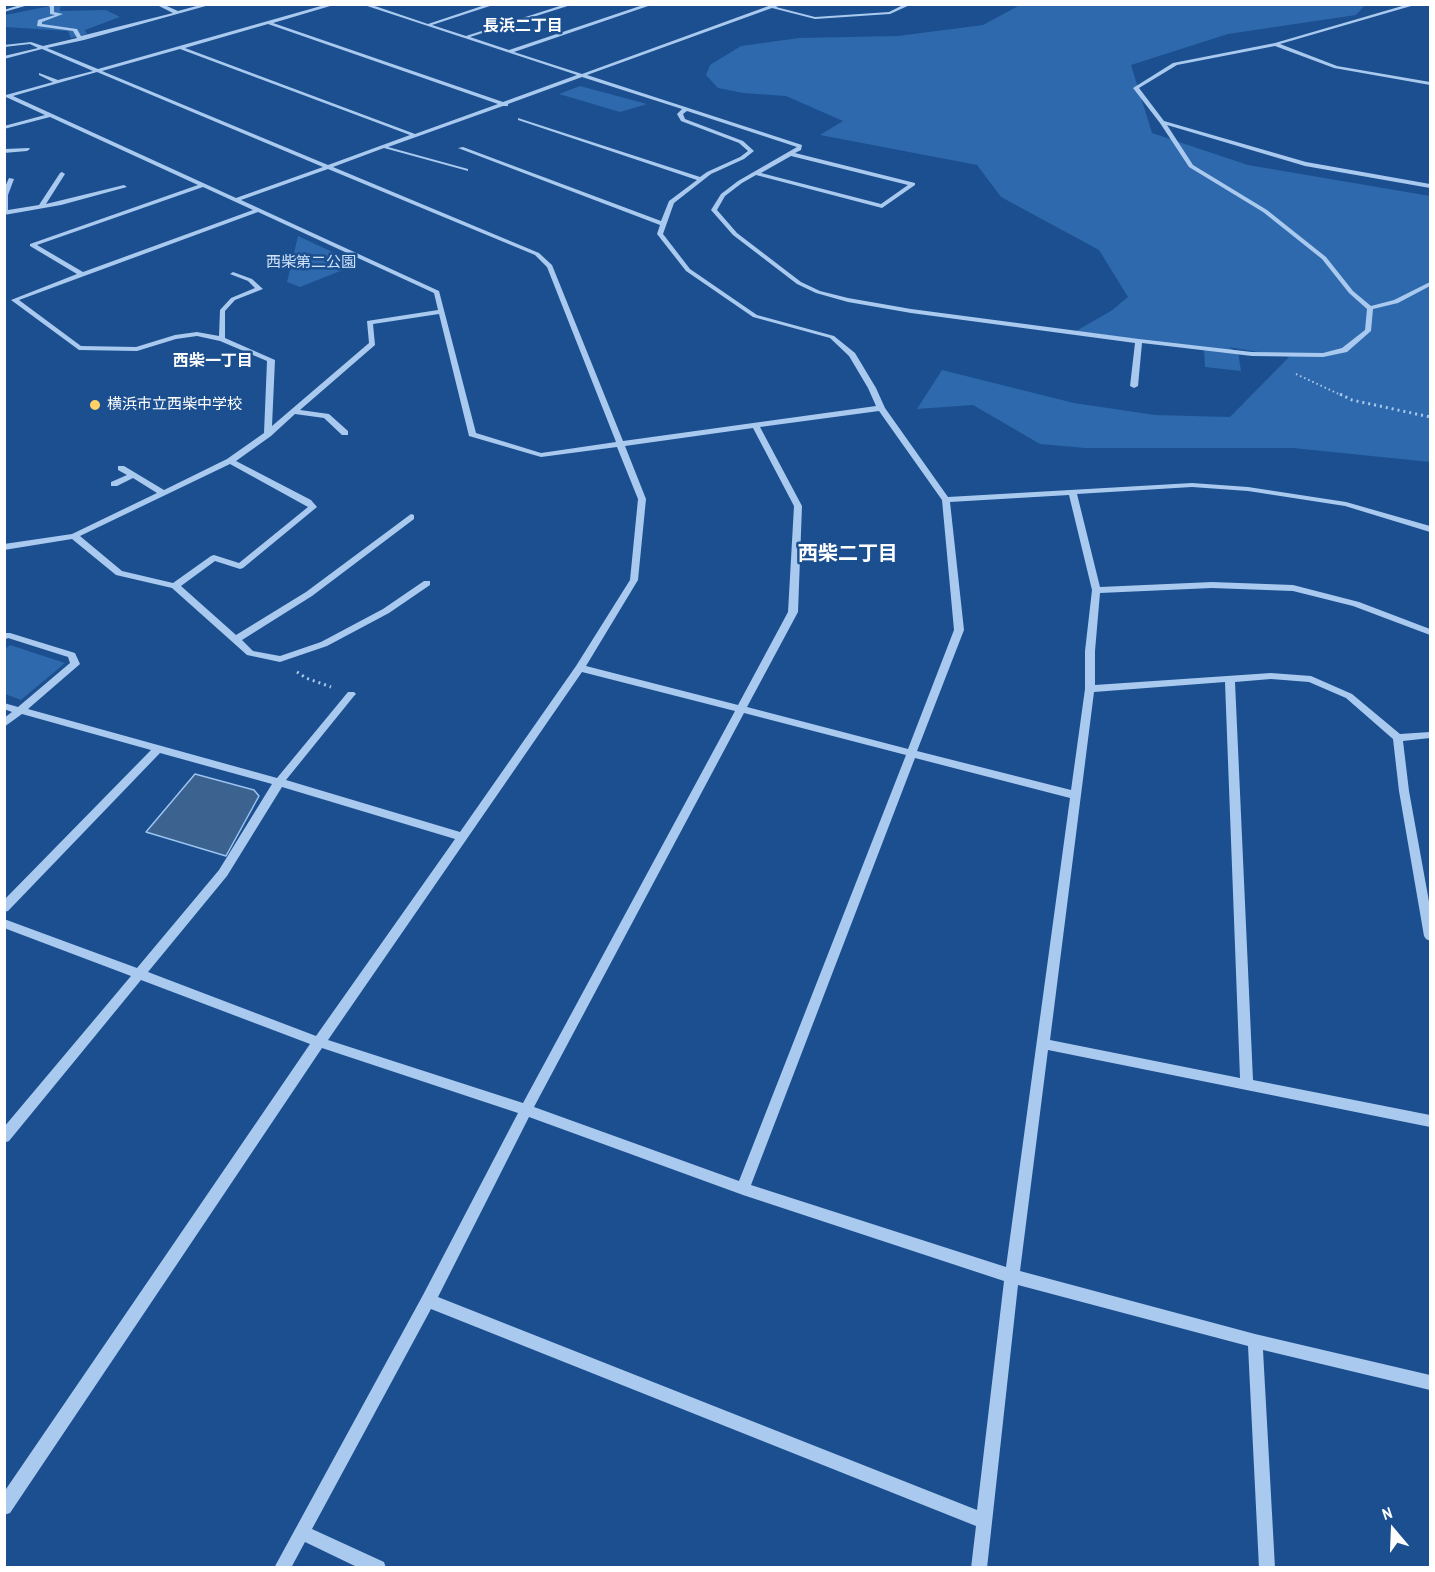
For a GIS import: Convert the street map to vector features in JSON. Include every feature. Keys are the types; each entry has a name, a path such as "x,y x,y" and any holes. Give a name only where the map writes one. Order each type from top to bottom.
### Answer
{"street":[{"path":"4,11 30,4"},
{"path":"157,4 178,13"},
{"path":"4,58 211,4"},
{"path":"7,96 335,4"},
{"path":"363,4 800,146 799,149 755,173 723,195 714,210 735,234 799,284 848,300 911,311 1252,354 1323,354 1344,350 1368,331 1370,308"},
{"path":"427,25 494,4"},
{"path":"467,38 572,4"},
{"path":"511,51 652,4"},
{"path":"763,4 816,18 890,12 910,4"},
{"path":"238,199 506,105 780,4"},
{"path":"1370,308 1351,292 1324,258 1265,211 1191,166 1136,88 1175,64 1276,44 1416,4"},
{"path":"50,5 52,13 61,14 40,21 39,26 75,30 82,39"},
{"path":"268,23 506,105"},
{"path":"4,46 31,43 537,254 550,266 642,499 634,580 580,668 318,1042 4,1507"},
{"path":"1276,44 1335,67 1431,84"},
{"path":"182,47 416,136"},
{"path":"41,74 57,82"},
{"path":"7,96 238,199 437,292 472,434 541,455 881,408"},
{"path":"687,108 680,114 683,120 741,142 751,151 700,179 671,202 660,234 688,270 755,316 832,337 852,355 881,408 946,500 959,630 743,1189"},
{"path":"4,128 50,115"},
{"path":"520,120 700,179"},
{"path":"1162,122 1305,164 1431,186"},
{"path":"386,148 466,170"},
{"path":"461,148 663,225"},
{"path":"4,151 27,149"},
{"path":"791,154 913,184"},
{"path":"755,173 882,206 920,179"},
{"path":"42,205 62,174"},
{"path":"11,179 5,195 5,213 124,187"},
{"path":"83,275 32,245 203,185"},
{"path":"4,301 83,275 258,210"},
{"path":"222,339 222,311 233,299 260,289 250,280 233,274"},
{"path":"1370,308 1396,302 1431,284"},
{"path":"4,293 79,348 136,349 175,337 197,334 222,339 271,360 268,434"},
{"path":"4,547 74,536 230,461 268,434 373,344 369,322 441,312"},
{"path":"1134,386 1139,341"},
{"path":"294,412 326,416 345,433"},
{"path":"282,1568 428,1300 526,1110 793,612 798,506 756,426"},
{"path":"176,586 214,558 240,566 313,507 308,502 230,461"},
{"path":"121,468 163,493"},
{"path":"114,484 134,475"},
{"path":"946,500 1192,485 1248,489 1346,504 1431,529"},
{"path":"979,1568 1012,1276 1090,689 1090,651 1096,590 1072,492"},
{"path":"237,639 309,594 411,517"},
{"path":"74,536 119,573 176,586 250,653 280,659 324,644 386,611 427,583"},
{"path":"1096,590 1212,585 1293,588 1356,604 1429,629"},
{"path":"4,637 7,635 72,655 75,664 4,724"},
{"path":"580,668 1075,795"},
{"path":"1090,689 1271,676 1311,679 1349,696 1398,738 1404,791 1431,936"},
{"path":"1230,679 1247,1082"},
{"path":"4,1137 223,873 279,782 351,694"},
{"path":"4,706 279,782 462,837"},
{"path":"1398,738 1431,735"},
{"path":"4,908 159,748"},
{"path":"4,923 318,1042 526,1110 743,1189 1012,1276 1255,1341 1431,1382"},
{"path":"1044,1044 1247,1082 1431,1121"},
{"path":"428,1300 984,1521"},
{"path":"1255,1341 1267,1568"},
{"path":"301,1532 378,1568"}],"path":[{"path":"1292,373 1352,400 1431,417"},
{"path":"280,659 306,678 351,694"}],"green space":[{"path":"66,5 60,7 60,11 106,10 120,17 85,30 87,34 71,38 68,31 5,27 5,15"},
{"path":"1020,5 1365,5 1356,15 1228,34 1131,65 1152,133 1248,165 1430,196 1430,462 1293,448 1085,448 1040,444 973,405 917,409 942,370 1074,403 1155,415 1230,417 1289,357 1228,347 1238,352 1241,371 1205,367 1204,349 1076,331 1111,311 1128,297 1099,250 1001,197 977,165 820,135 843,121 786,96 743,93 718,88 706,75 710,65 741,46 799,38 898,36 983,25"},
{"path":"580,86 647,104 620,112 559,94"},
{"name":"西柴第二公園","path":"298,236 358,264 300,287 287,282"},
{"path":"10,645 65,663 21,700 5,694 5,649"}],"shaded area":[{"path":"195,774 254,790 259,796 226,856 146,832"}],"place":[{"name":"横浜市立西柴中学校","path":"95,405"}],"district":[{"name":"長浜二丁目","path":"523,27"},
{"name":"西柴一丁目","path":"213,362"},
{"name":"西柴二丁目","path":"848,555"}]}
